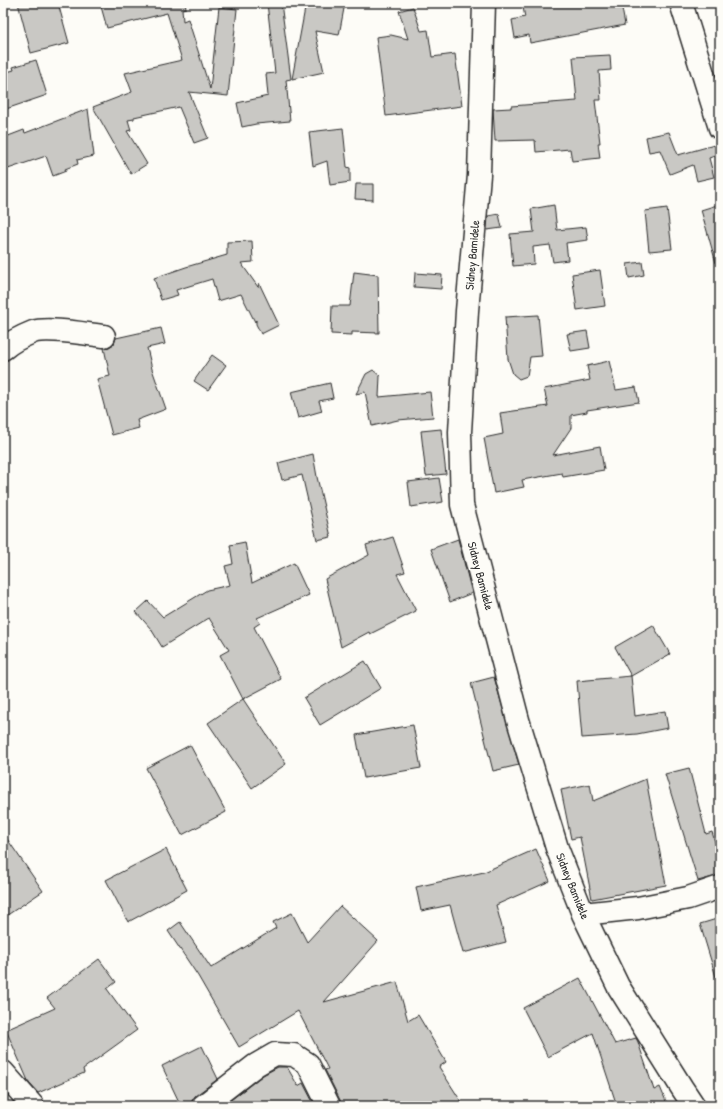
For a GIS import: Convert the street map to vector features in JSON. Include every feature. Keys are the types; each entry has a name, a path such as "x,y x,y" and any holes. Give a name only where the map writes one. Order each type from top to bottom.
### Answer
{"street":[{"name":"Sidney Bamidele","path":"484,3 479,175 467,311 460,432 462,505 521,727 557,848 583,914 618,986 694,1106"},
{"path":"681,3 720,128"},
{"path":"3,348 34,332 50,330 104,336"},
{"path":"583,914 638,908 688,898 720,887"},
{"path":"203,1106 256,1065 275,1054 294,1055 308,1064 329,1106"},
{"path":"3,1072 33,1106"}],"building":[{"path":"18,3 58,3 69,43 31,53"},
{"path":"100,3 185,3 186,8 182,9 183,21 188,19 210,89 219,7 237,9 228,96 189,92 208,138 194,143 179,107 134,117 134,119 128,120 131,130 127,131 147,164 131,174 93,107 132,92 125,73 182,60 167,13 107,28"},
{"path":"267,3 281,3 291,79 286,80 290,121 256,124 242,127 237,103 268,96 266,74 275,73"},
{"path":"306,3 345,3 339,35 315,31 324,72 292,79"},
{"path":"522,3 621,3 625,25 530,43 529,35 515,38 512,20 525,17"},
{"path":"413,7 421,31 428,30 432,57 455,54 462,106 386,116 376,37 391,35 408,39 399,11"},
{"path":"610,55 611,70 599,71 601,100 595,100 600,143 598,143 600,158 572,161 570,149 536,152 535,140 495,141 493,109 511,108 511,106 577,101 573,57"},
{"path":"36,60 47,95 3,110 3,73 14,70 13,67"},
{"path":"88,109 94,156 77,160 78,164 53,176 46,156 8,169 3,155 3,138 24,130 25,133"},
{"path":"343,128 347,167 350,168 350,182 330,185 327,161 313,166 309,132"},
{"path":"669,132 678,155 718,144 720,154 709,158 714,177 697,181 693,165 670,174 660,150 649,152 646,137"},
{"path":"356,184 373,184 373,200 355,199"},
{"path":"554,205 557,230 586,227 588,240 566,243 568,260 553,262 550,245 533,247 534,264 513,266 510,234 534,232 531,209"},
{"path":"717,205 720,214 720,262 716,263 701,210"},
{"path":"667,208 672,249 649,251 645,211"},
{"path":"499,214 502,228 487,230 488,216"},
{"path":"252,241 253,262 241,263 258,287 259,283 279,325 261,334 256,324 256,320 255,322 241,294 218,301 212,279 176,290 178,295 161,300 154,278 227,255 227,242"},
{"path":"642,262 644,275 629,278 627,264"},
{"path":"600,270 605,306 577,310 572,274"},
{"path":"354,272 378,275 379,333 352,332 352,335 331,334 332,306 350,306"},
{"path":"415,273 442,275 441,289 414,287"},
{"path":"538,315 542,356 530,357 527,376 519,379 513,374 508,359 505,317"},
{"path":"161,328 165,344 147,348 152,369 166,409 137,420 139,428 112,435 97,379 110,376 104,348 114,344 116,338"},
{"path":"587,331 590,348 571,351 567,334"},
{"path":"212,355 226,365 208,390 194,381"},
{"path":"609,361 616,390 636,387 639,402 587,410 587,412 571,415 571,428 553,455 600,446 604,470 563,477 562,473 522,480 524,487 494,493 484,438 503,434 500,413 548,406 544,389 590,380 587,366"},
{"path":"373,370 380,376 379,397 430,392 433,417 398,420 372,426 365,392 356,394 366,374"},
{"path":"330,383 333,398 319,401 322,411 298,418 291,392"},
{"path":"441,429 446,474 426,476 421,431"},
{"path":"313,454 331,537 317,540 302,475 282,480 278,463"},
{"path":"439,478 443,502 411,507 408,482"},
{"path":"393,537 405,572 397,574 416,611 370,634 369,632 341,647 325,579 369,555 366,545"},
{"path":"458,539 472,593 450,602 431,549"},
{"path":"245,542 252,583 294,563 309,595 257,618 260,623 254,627 281,679 243,699 220,655 229,650 209,618 162,647 151,629 136,612 148,601 163,617 207,590 230,585 225,566 233,564 230,545"},
{"path":"653,625 670,654 631,676 615,647"},
{"path":"365,661 381,688 320,725 304,698"},
{"path":"631,676 635,716 665,711 668,728 637,734 582,738 577,681"},
{"path":"494,677 519,765 493,771 471,683"},
{"path":"243,699 286,764 252,788 208,723"},
{"path":"413,725 421,768 364,778 356,735"},
{"path":"190,745 226,812 182,835 146,768"},
{"path":"689,768 706,834 712,832 720,858 720,875 698,881 665,774"},
{"path":"646,779 666,885 592,899 580,837 571,839 561,790 590,784 593,801"},
{"path":"3,833 43,891 3,918"},
{"path":"166,849 187,890 128,922 106,880"},
{"path":"536,849 550,881 496,905 506,942 463,953 450,905 421,911 416,887 484,872"},
{"path":"340,906 378,941 324,1002 397,982 408,1021 418,1015 446,1062 439,1067 464,1106 341,1106 340,1100 325,1070 328,1069 298,1011 239,1047 198,976 168,931 180,922 211,968 276,928 273,922 292,913 307,942"},
{"path":"720,918 720,977 716,977 700,924"},
{"path":"99,959 116,982 107,989 137,1030 83,1069 84,1073 38,1093 29,1083 6,1030 55,1008 47,998"},
{"path":"580,978 615,1044 636,1038 654,1090 660,1087 668,1106 617,1106 593,1033 548,1057 523,1008"},
{"path":"202,1046 218,1079 195,1096 191,1106 181,1106 162,1066"},
{"path":"278,1067 287,1067 298,1086 303,1083 315,1106 223,1106 263,1075"}]}
